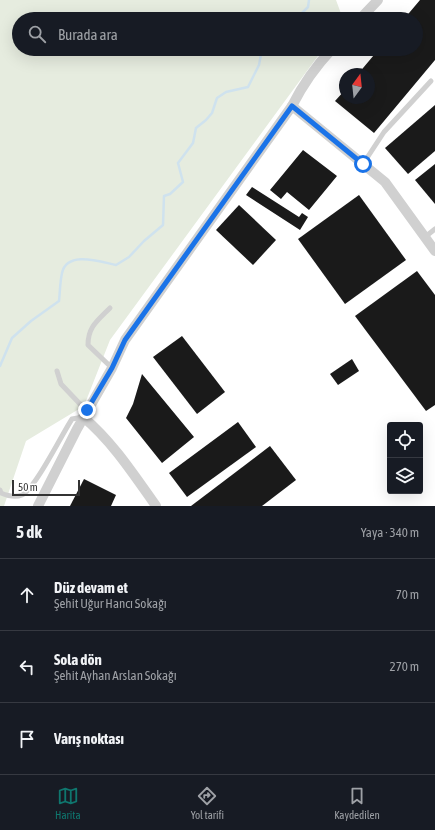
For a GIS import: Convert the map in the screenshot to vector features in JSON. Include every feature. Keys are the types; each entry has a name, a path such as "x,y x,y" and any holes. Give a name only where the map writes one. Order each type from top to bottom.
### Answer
{"street":[{"path":"367,12 378,0"},
{"path":"38,506 85,414 112,368 125,340 292,106 303,85 326,56"},
{"path":"292,106 385,182 435,251"},
{"path":"85,414 123,461 156,506"}],"lane":[{"path":"363,164 384,132 431,81"},
{"path":"425,237 435,229"},
{"path":"110,308 93,326 88,335 88,345 112,368"},
{"path":"0,490 1,493 11,497 23,494 36,479 72,419 85,414 80,404 61,384 58,371"}],"shaded area":[{"path":"0,0 336,0 340,12 12,12 12,56 318,56 110,340 84,406 26,441 4,506 0,506"}],"building":[{"path":"420,0 435,0 435,60 374,133 335,101 339,97 339,104 375,104 375,68 363,68 373,56 423,56 423,12 410,12"},
{"path":"435,105 435,151 408,174 385,148"},
{"path":"303,150 337,176 309,210 287,192 281,199 270,190"},
{"path":"435,164 435,204 415,180"},
{"path":"252,187 299,217 302,213 308,217 300,230 246,195"},
{"path":"359,195 406,260 345,304 298,239"},
{"path":"239,205 276,240 253,265 216,230"},
{"path":"417,271 435,295 435,405 426,411 355,316"},
{"path":"182,336 225,392 197,414 153,357"},
{"path":"352,359 359,371 338,385 330,374"},
{"path":"142,374 194,437 162,463 126,418 133,404"},
{"path":"238,422 256,447 187,497 169,473"},
{"path":"270,446 296,480 262,506 191,506"},
{"path":"84,479 116,495 111,506 70,506"}],"waterway":[{"path":"303,12 308,7 309,0"},
{"path":"0,366 12,338 31,321 59,301 61,276 65,266 70,262 85,259 116,265 129,257 144,241 163,225 164,196 170,194 183,182 178,163 193,143 196,128 212,113 217,98 226,92 248,87 259,65 261,56"}],"route":[{"path":"87,410 112,368 125,340 292,106 363,164"}]}
